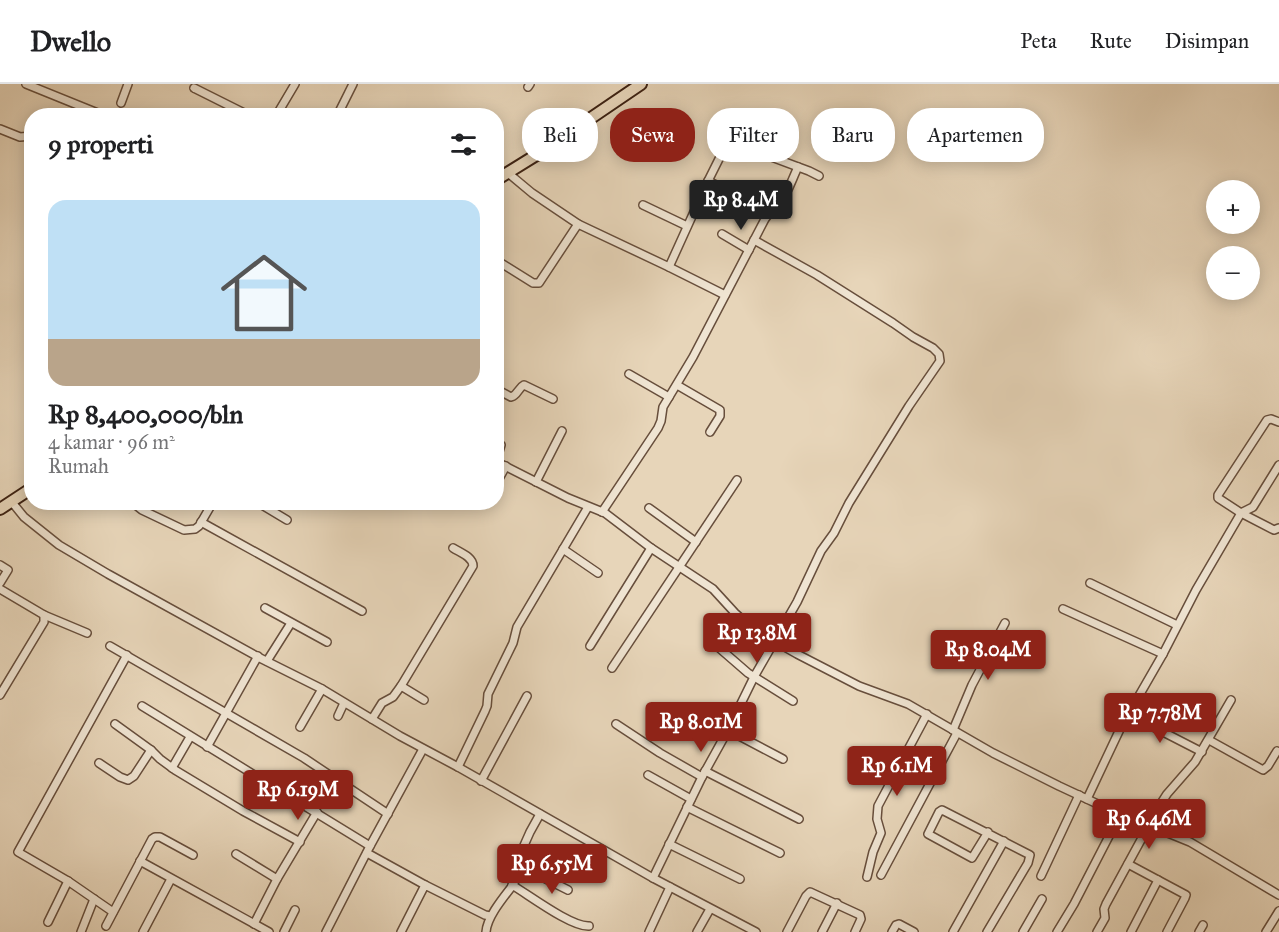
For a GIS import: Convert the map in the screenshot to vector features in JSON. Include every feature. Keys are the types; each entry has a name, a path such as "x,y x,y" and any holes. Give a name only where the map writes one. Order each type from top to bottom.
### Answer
{"main road":[{"path":"504,175 641,84"},
{"path":"0,509 24,493"}],"street":[{"path":"26,84 40,87 87,108"},
{"path":"121,103 128,84"},
{"path":"281,108 295,84"},
{"path":"341,108 352,84"},
{"path":"194,88 233,108"},
{"path":"0,129 24,136"},
{"path":"669,267 725,145 730,141 819,176"},
{"path":"602,512 658,428 663,407 770,211 785,195 798,167"},
{"path":"508,173 529,191 578,224 725,295"},
{"path":"708,181 770,211"},
{"path":"643,205 687,226"},
{"path":"504,265 533,283 539,283 578,224"},
{"path":"722,234 749,250"},
{"path":"653,878 703,774 797,602 821,551 834,534 849,503 909,406 936,369 940,357 933,348 875,311 754,240"},
{"path":"629,374 669,397"},
{"path":"504,394 513,397 524,385 553,399"},
{"path":"677,385 720,410 720,416 710,432"},
{"path":"1279,422 1267,420 1218,495 1218,498 1241,513 1274,530 1279,528"},
{"path":"536,482 562,431"},
{"path":"1087,799 1128,714 1241,513 1253,507 1279,465"},
{"path":"504,470 506,466 602,512 713,589 735,614 774,641 859,686 895,698 927,714 993,753 1087,799 1197,845 1279,895"},
{"path":"612,668 737,480"},
{"path":"11,501 24,517 59,545 108,574 267,662 321,689 653,878 756,932"},
{"path":"458,767 487,707 488,694 513,643 517,627 588,507"},
{"path":"649,508 696,542"},
{"path":"142,510 183,529 196,529 208,510"},
{"path":"271,510 287,520"},
{"path":"201,522 362,611"},
{"path":"372,719 382,703 393,697 401,686 473,566 471,559 453,548"},
{"path":"590,646 651,548"},
{"path":"563,549 598,573"},
{"path":"0,565 8,570 0,583"},
{"path":"1090,583 1178,625"},
{"path":"0,589 44,615 87,633"},
{"path":"265,608 327,642"},
{"path":"1064,609 1163,654"},
{"path":"0,695 44,622 44,615"},
{"path":"267,662 291,623"},
{"path":"881,875 955,732 972,685 1005,623"},
{"path":"710,640 754,677 793,700"},
{"path":"110,646 304,758 388,814"},
{"path":"113,912 68,881 18,852 127,655"},
{"path":"207,747 258,656"},
{"path":"401,686 424,700"},
{"path":"300,727 321,689"},
{"path":"481,781 526,696"},
{"path":"1097,932 1104,918 1106,904 1149,825 1167,794 1202,752 1231,700"},
{"path":"338,716 344,702"},
{"path":"142,706 317,812 369,850 425,885 485,915 490,915"},
{"path":"867,877 873,852 881,833 877,819 878,806 927,714"},
{"path":"1128,714 1202,752"},
{"path":"115,724 172,768 300,842"},
{"path":"616,724 660,753 799,819"},
{"path":"728,730 783,759"},
{"path":"172,768 190,737"},
{"path":"1209,740 1263,770 1277,751"},
{"path":"326,932 423,749"},
{"path":"99,763 128,780 134,776 151,750"},
{"path":"648,775 691,799"},
{"path":"1041,876 1079,795"},
{"path":"687,807 780,853"},
{"path":"987,932 1031,857 1030,854 988,832 942,810 928,834 972,858 988,832"},
{"path":"254,924 277,879 317,812"},
{"path":"1057,932 1074,904 1120,813"},
{"path":"540,814 518,862 522,867 568,890"},
{"path":"106,926 152,839 157,836 192,855"},
{"path":"953,932 1004,841"},
{"path":"669,844 740,879"},
{"path":"236,854 277,879"},
{"path":"140,861 267,932"},
{"path":"1128,864 1186,895 1167,932"},
{"path":"486,932 490,915 495,911 522,867"},
{"path":"143,932 171,879"},
{"path":"1131,932 1158,880"},
{"path":"48,922 68,881"},
{"path":"401,932 425,885"},
{"path":"512,885 573,922 589,926"},
{"path":"649,932 670,887"},
{"path":"787,932 810,892 860,915 861,920 855,932"},
{"path":"81,932 94,899"},
{"path":"1023,932 1042,899"},
{"path":"822,932 837,903"},
{"path":"697,932 710,909"},
{"path":"284,932 295,910"},
{"path":"1266,932 1279,911"},
{"path":"892,932 898,924 914,932"}]}
